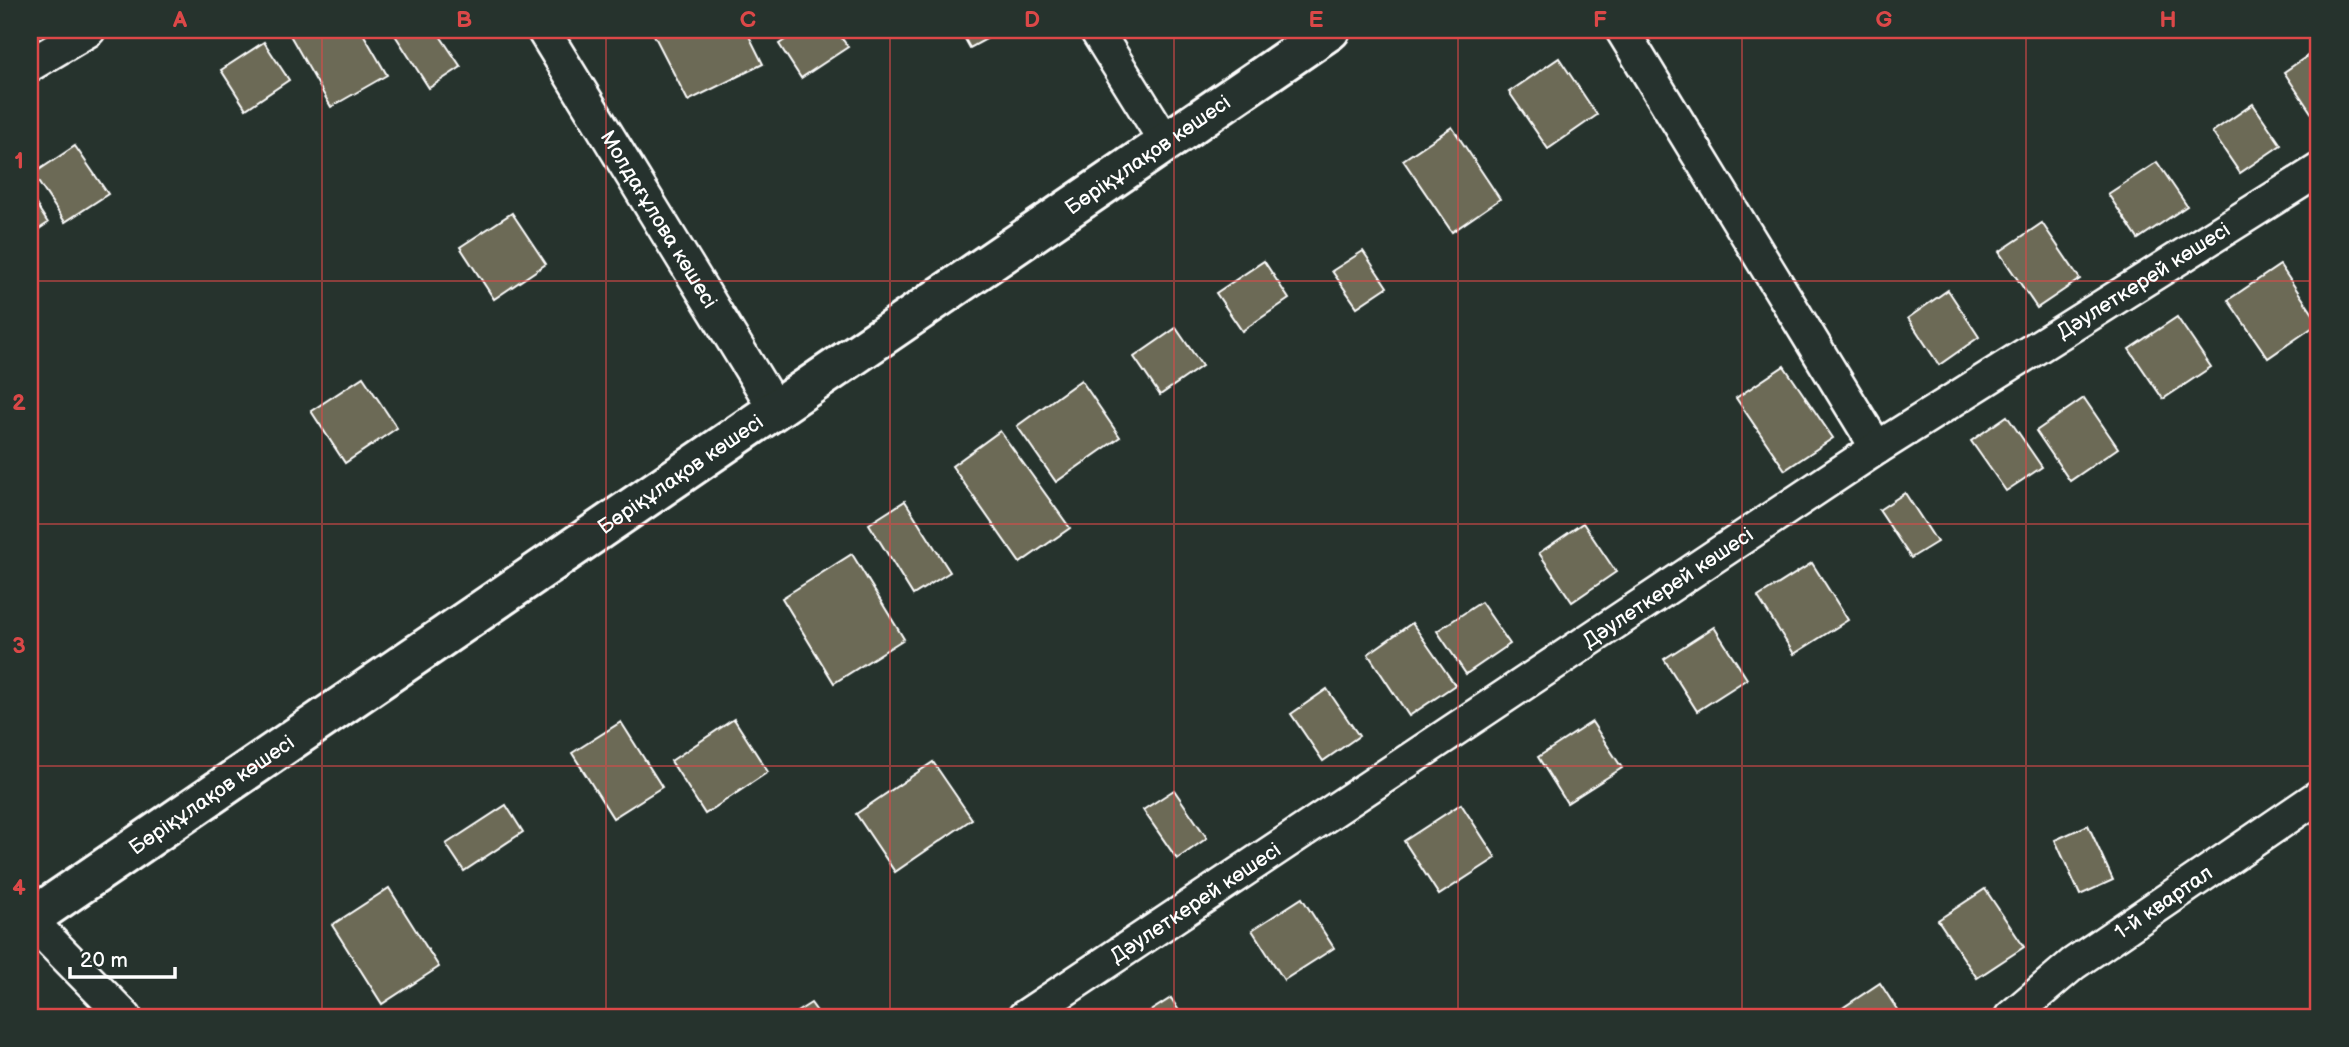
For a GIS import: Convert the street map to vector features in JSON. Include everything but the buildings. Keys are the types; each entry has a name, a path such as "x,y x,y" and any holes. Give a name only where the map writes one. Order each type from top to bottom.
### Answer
{"street":[{"path":"30,65 89,30"},
{"name":"Молдағұлова көшесі","path":"543,30 775,409"},
{"path":"1096,30 1165,141"},
{"name":"Бөріқұлақов көшесі","path":"30,920 1330,30"},
{"path":"1622,30 1877,448"},
{"name":"Дәулеткерей көшесі","path":"1024,1017 1877,448 2319,170"},
{"name":"1-й квартал","path":"2011,1017 2073,964 2319,796"},
{"path":"30,920 125,1017"}]}
